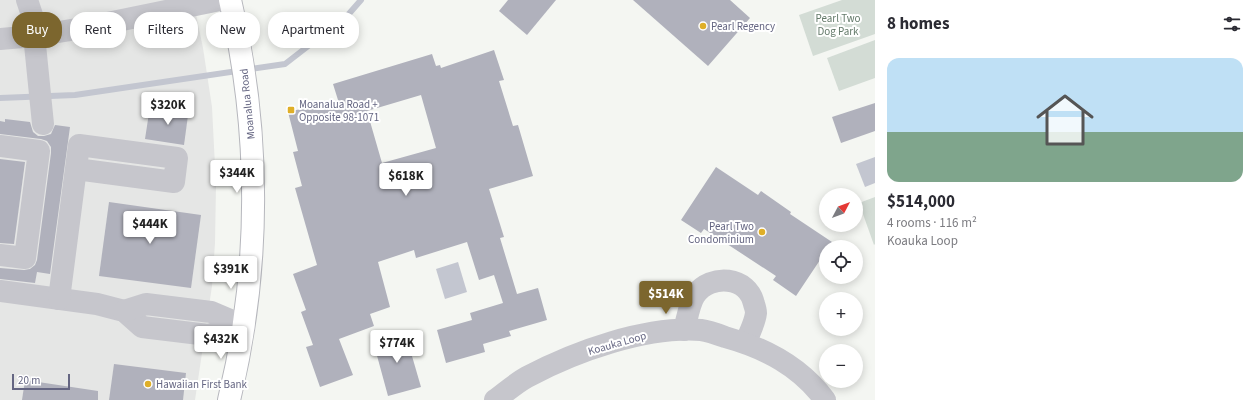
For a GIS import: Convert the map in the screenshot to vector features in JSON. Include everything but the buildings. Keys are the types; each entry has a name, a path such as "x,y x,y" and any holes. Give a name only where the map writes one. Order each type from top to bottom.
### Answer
{"main road":[{"name":"Moanalua Road","path":"229,400 244,326 252,259 254,221 254,181 248,101 236,25 230,0"}],"street":[{"path":"27,0 31,12"},
{"path":"62,35 83,28 220,0"},
{"path":"0,39 12,41"},
{"path":"35,48 43,124"},
{"path":"0,146 39,151 25,258 0,254"},
{"path":"59,299 59,255 73,159"},
{"path":"684,330 694,296 705,286 717,280 732,280 742,286 752,296 756,313 746,342"},
{"path":"0,291 97,304 124,311 146,304 211,312 244,326"},
{"name":"Koauka Loop","path":"496,400 526,377 580,353 648,333 703,330 746,342 778,357 814,385 825,400"}],"shaded area":[{"path":"0,0 193,0 196,12 134,12 134,48 198,48 198,24 212,107 216,186 215,243 212,286 195,400 0,400"},
{"path":"875,157 875,183 865,187 856,164"},
{"path":"458,262 467,292 445,299 436,269"}],"green space":[{"name":"Pearl Two Dog Park","path":"842,0 875,0 875,34 813,56 799,15"},
{"path":"875,40 875,78 839,91 827,58"},
{"path":"875,197 874,245 863,214 863,202"}],"waterway":[{"path":"0,98 75,95 285,64 347,16 361,0"}],"place":[{"name":"Pearl Regency","path":"703,26"},
{"name":"Moanalua Road + Opposite 98-1071","path":"291,110"},
{"name":"Pearl Two Condominium","path":"762,232"},
{"name":"Hawaiian First Bank","path":"148,384"}]}
